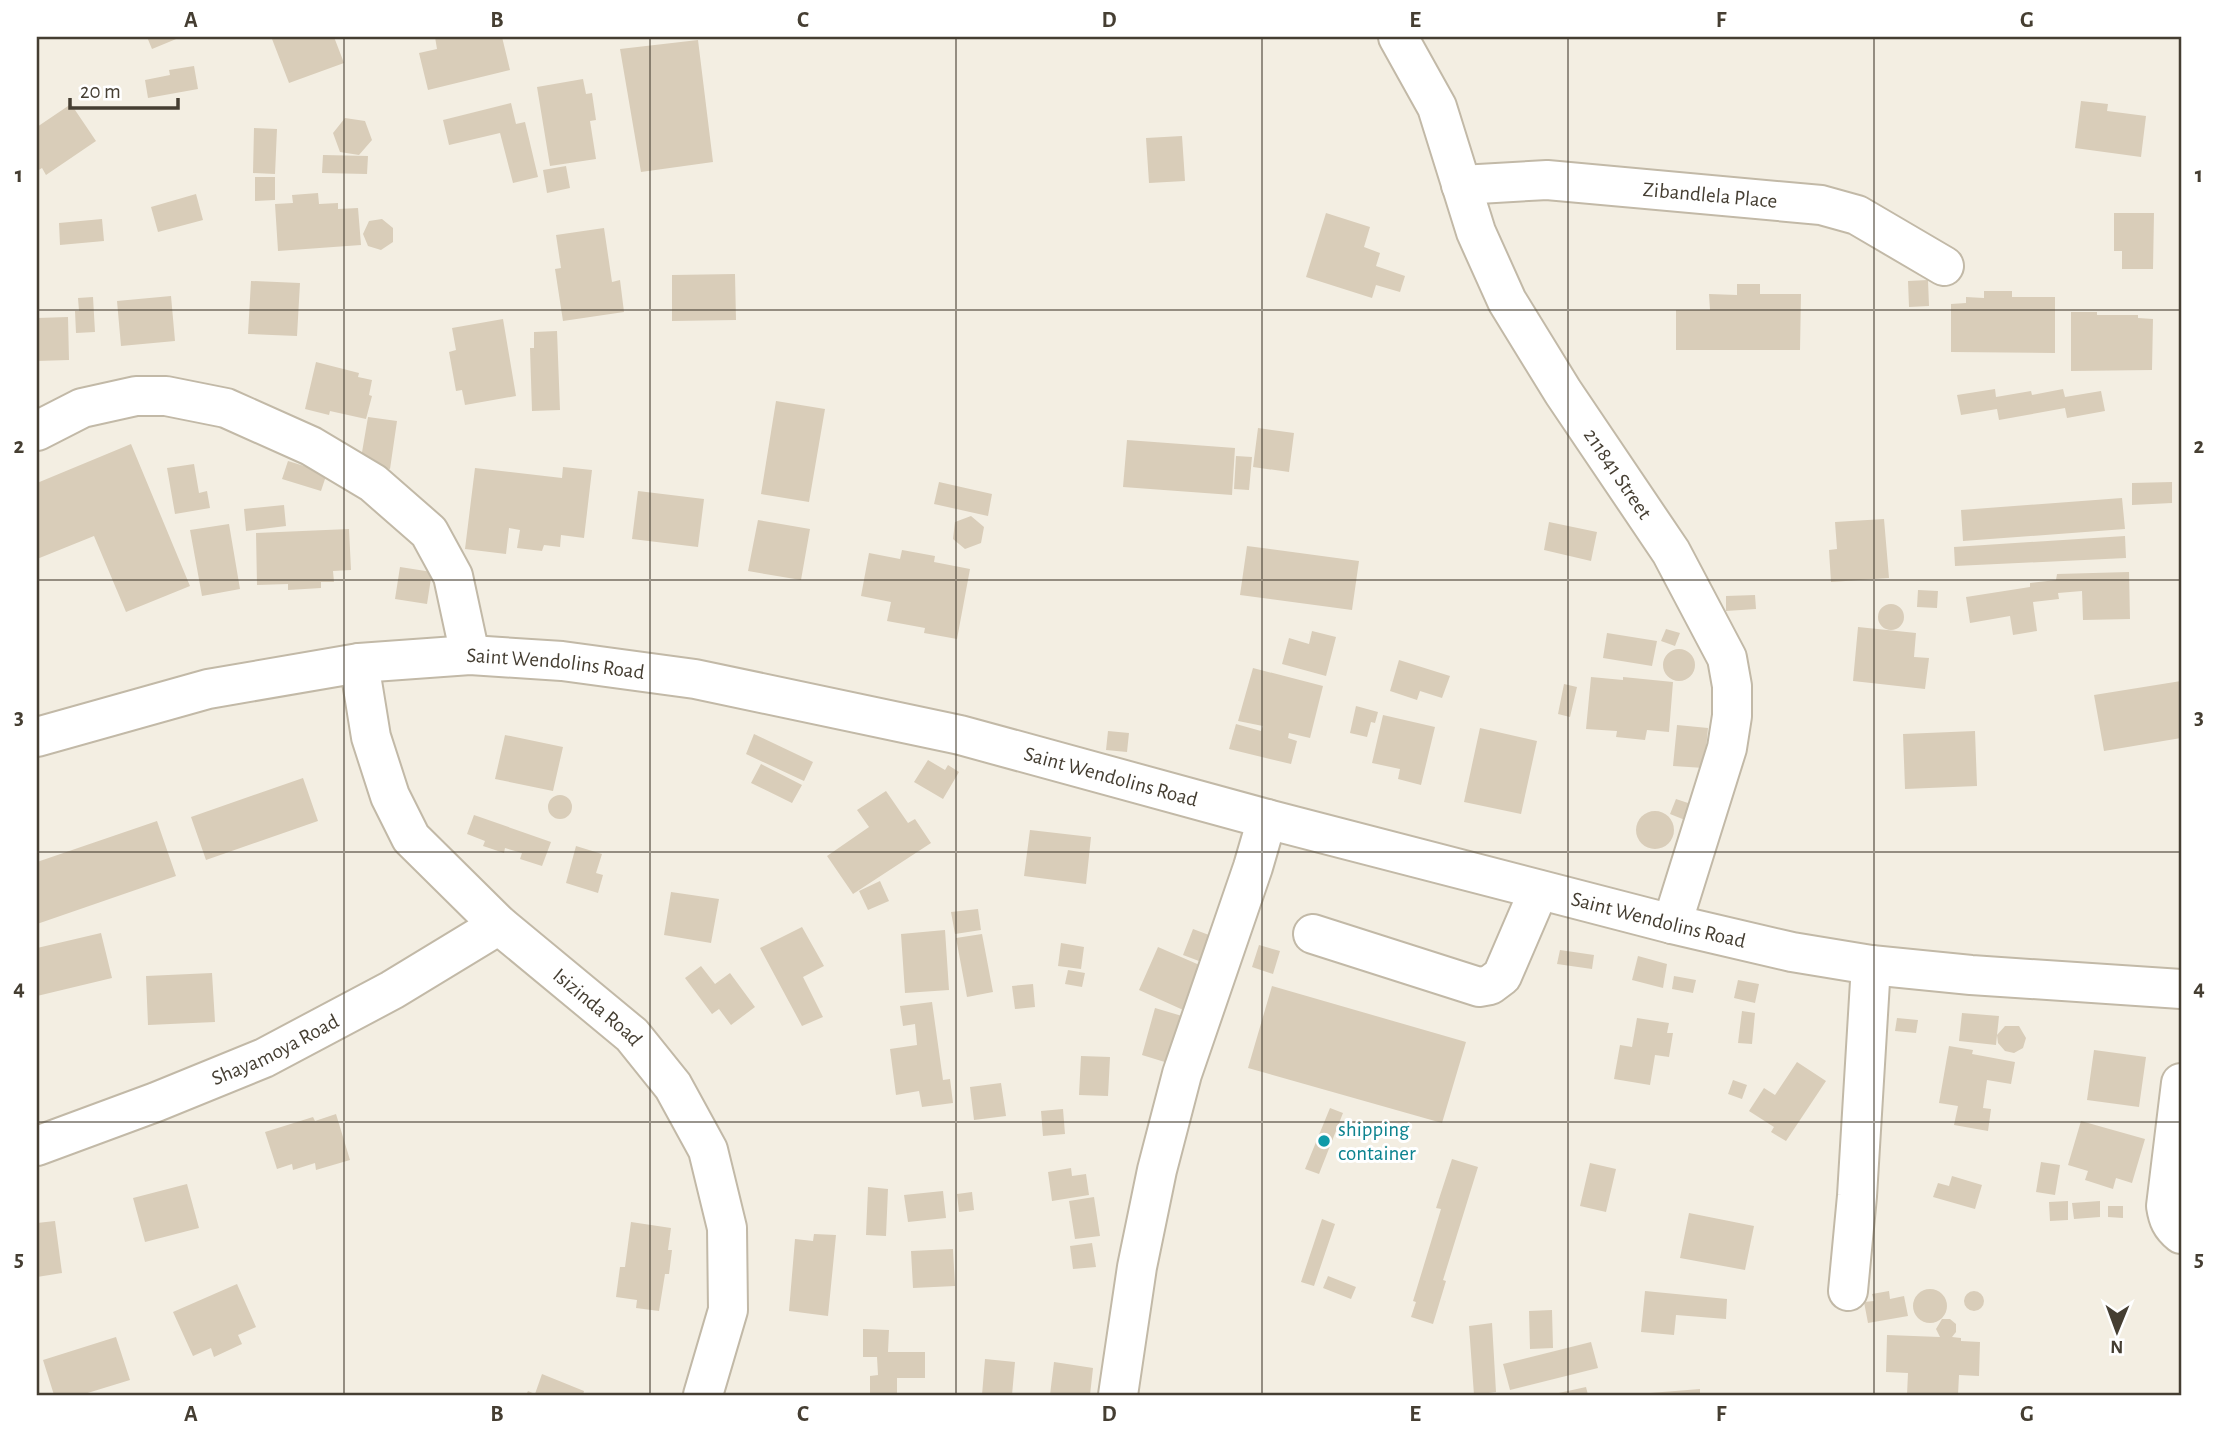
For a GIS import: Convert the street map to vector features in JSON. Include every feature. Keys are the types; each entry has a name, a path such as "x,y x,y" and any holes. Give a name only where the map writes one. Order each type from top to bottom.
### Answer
{"street":[{"name":"211841 Street","path":"1398,37 1437,107 1476,232 1507,301 1563,392 1671,552 1727,658 1732,687 1732,716 1727,748 1672,925"},
{"name":"Zibandlela Place","path":"1461,185 1546,180 1821,205 1857,215 1944,266"},
{"path":"37,431 82,408 136,396 166,396 226,408 311,446 373,483 429,533 453,576 470,655"},
{"name":"Saint Wendolins Road","path":"37,737 208,689 359,663 470,655 562,661 695,679 960,735 1267,819 1672,925 1792,953 1871,965 1971,975 2181,989"},
{"name":"Isizinda Road","path":"359,663 371,737 390,796 411,838 499,925 632,1035 673,1086 708,1150 727,1228 727,1310 703,1395"},
{"path":"1118,1395 1137,1267 1166,1134 1182,1074 1267,819"},
{"path":"1313,934 1479,987 1490,985 1502,976 1539,890"},
{"name":"Shayamoya Road","path":"37,1146 264,1058 392,990 499,925"},
{"path":"1848,1291 1857,1196 1871,965"},
{"path":"2181,1083 2166,1206 2172,1226 2181,1234"}],"building":[{"path":"147,37 181,37 152,49"},
{"path":"334,37 344,63 289,83 272,39"},
{"path":"435,37 502,37 510,70 428,90 419,53 437,49"},
{"path":"698,40 713,162 641,172 620,49"},
{"path":"194,66 198,89 148,98 145,80 170,75 169,70"},
{"path":"583,79 586,94 592,93 596,120 590,121 596,159 550,166 537,87"},
{"path":"2081,101 2108,104 2107,111 2146,116 2141,157 2075,148"},
{"path":"511,103 516,124 525,122 538,177 513,183 500,133 449,145 443,120"},
{"path":"71,104 96,141 46,175 42,168 37,171 37,127"},
{"path":"345,118 365,121 372,140 359,155 340,152 333,133"},
{"path":"254,128 277,129 275,174 253,173"},
{"path":"1182,136 1185,181 1149,183 1146,138"},
{"path":"323,155 368,156 367,174 322,173"},
{"path":"566,166 570,188 547,193 543,170"},
{"path":"255,177 275,177 275,200 255,201"},
{"path":"318,193 319,204 338,203 338,209 358,208 361,245 278,251 275,204 293,203 292,195"},
{"path":"196,194 203,220 158,232 151,207"},
{"path":"1326,213 1370,227 1364,247 1380,253 1376,266 1405,276 1400,292 1376,285 1372,298 1306,277"},
{"path":"2114,213 2154,213 2153,269 2122,269 2122,251 2114,251"},
{"path":"102,219 104,241 60,245 59,223"},
{"path":"382,219 393,228 393,242 381,250 368,246 363,234 369,221"},
{"path":"604,228 612,282 620,280 624,312 563,321 555,269 561,268 556,235"},
{"path":"735,274 736,320 672,321 672,275"},
{"path":"1928,280 1929,306 1909,307 1908,281"},
{"path":"251,281 300,283 297,336 248,334"},
{"path":"1737,284 1760,284 1760,294 1801,294 1800,350 1676,350 1676,310 1710,310 1709,294 1737,295"},
{"path":"1984,291 2012,291 2012,297 2055,297 2055,353 1951,352 1951,304 1966,303 1966,297 1984,298"},
{"path":"171,296 175,341 121,346 117,301"},
{"path":"93,297 95,332 76,333 75,311 79,311 78,298"},
{"path":"2071,312 2138,315 2138,318 2153,319 2152,370 2071,371"},
{"path":"68,317 69,360 37,361 37,318"},
{"path":"503,319 516,396 465,405 462,390 456,391 449,352 456,350 452,328"},
{"path":"557,331 560,410 532,411 530,348 534,348 534,332"},
{"path":"316,362 359,373 358,377 372,380 369,395 372,396 366,419 305,409"},
{"path":"1995,389 1996,397 2031,391 2032,395 2063,389 2065,397 2101,391 2105,411 2067,418 2065,408 1999,420 1997,409 1961,415 1957,395"},
{"path":"776,401 825,409 809,502 761,494"},
{"path":"368,417 397,421 390,469 360,464"},
{"path":"1258,428 1294,433 1289,472 1253,467"},
{"path":"1127,440 1235,448 1232,495 1123,487"},
{"path":"131,444 190,586 126,612 94,536 37,559 37,483"},
{"path":"1236,456 1252,457 1249,490 1234,489"},
{"path":"288,461 327,473 321,491 282,479"},
{"path":"194,464 199,493 207,491 210,508 175,514 167,468"},
{"path":"563,467 592,470 584,538 561,535 560,547 544,545 542,551 517,548 520,530 509,528 506,554 465,549 475,468 562,478"},
{"path":"939,482 992,494 988,516 934,504"},
{"path":"2172,482 2172,503 2132,505 2132,483"},
{"path":"638,491 704,499 698,547 632,539"},
{"path":"2122,498 2125,529 1963,541 1961,510"},
{"path":"284,505 286,526 246,531 244,509"},
{"path":"971,516 984,527 981,543 965,549 953,539 955,522"},
{"path":"1884,519 1889,578 1831,582 1829,550 1837,549 1835,522"},
{"path":"758,520 810,529 801,580 748,571"},
{"path":"1549,522 1597,532 1591,561 1544,550"},
{"path":"229,524 240,589 202,596 190,530"},
{"path":"349,529 351,570 333,571 334,582 321,582 321,588 288,590 288,584 257,585 256,533"},
{"path":"2125,536 2126,558 1955,566 1954,547"},
{"path":"1247,546 1359,561 1352,610 1240,595"},
{"path":"902,550 935,556 934,562 970,569 957,639 924,633 925,628 887,621 891,602 861,596 869,553 900,559"},
{"path":"400,567 432,572 427,604 395,599"},
{"path":"2129,572 2130,619 2083,620 2082,591 2058,593 2059,599 2033,602 2037,631 2013,635 2010,616 1970,623 1966,597 2030,587 2030,583 2056,580 2057,574"},
{"path":"1918,590 1938,591 1937,608 1917,607"},
{"path":"1755,595 1756,609 1726,611 1726,596"},
{"path":"1891,604 1900,608 1904,617 1900,626 1891,630 1882,626 1878,617 1882,608"},
{"path":"1858,627 1916,633 1914,657 1929,658 1925,689 1853,681"},
{"path":"1666,629 1680,633 1675,646 1661,641"},
{"path":"1312,631 1336,637 1326,676 1282,664 1289,638 1309,644"},
{"path":"1607,633 1657,641 1652,666 1603,658"},
{"path":"1679,649 1690,654 1695,665 1690,676 1679,681 1668,676 1663,665 1668,654"},
{"path":"1399,660 1450,676 1442,698 1420,691 1417,700 1390,691"},
{"path":"1253,668 1323,686 1310,738 1289,733 1288,738 1297,741 1291,764 1229,749 1236,724 1261,731 1263,726 1238,721"},
{"path":"1591,677 1673,682 1669,732 1647,730 1645,740 1616,737 1617,731 1586,729"},
{"path":"2181,681 2181,738 2104,751 2094,695"},
{"path":"1564,684 1577,687 1570,717 1558,714"},
{"path":"1356,706 1378,712 1375,723 1371,722 1367,737 1350,733"},
{"path":"1383,715 1435,727 1421,785 1398,779 1400,769 1372,763"},
{"path":"1677,725 1708,728 1704,768 1673,766"},
{"path":"1480,728 1537,741 1521,814 1464,802"},
{"path":"1108,731 1129,733 1127,752 1106,750"},
{"path":"1975,731 1977,786 1905,789 1903,734"},
{"path":"754,734 813,762 804,781 746,754"},
{"path":"505,735 563,747 553,791 495,779"},
{"path":"928,760 945,770 948,765 959,772 943,799 914,782"},
{"path":"761,764 802,785 792,803 751,783"},
{"path":"303,778 318,821 206,860 191,817"},
{"path":"886,791 908,823 915,819 931,843 853,894 827,856 869,827 857,810"},
{"path":"560,795 571,802 572,807 565,818 560,819 549,812 548,807 555,796"},
{"path":"1676,799 1691,804 1685,820 1670,814"},
{"path":"1655,811 1668,817 1674,830 1668,843 1655,849 1642,843 1636,830 1642,817"},
{"path":"474,815 551,842 542,866 520,859 522,853 505,848 504,853 483,846 485,841 467,834"},
{"path":"157,821 176,876 37,924 37,862"},
{"path":"1030,830 1091,837 1086,884 1024,876"},
{"path":"576,846 602,854 596,873 603,875 598,893 566,883"},
{"path":"880,881 889,901 868,910 859,891"},
{"path":"671,892 719,899 711,943 664,935"},
{"path":"978,909 981,930 955,934 951,912"},
{"path":"802,927 824,966 803,977 823,1017 802,1026 760,948"},
{"path":"1193,929 1217,938 1207,964 1183,955"},
{"path":"945,930 949,990 905,993 901,934"},
{"path":"101,933 112,978 37,996 37,948"},
{"path":"982,934 993,992 967,997 956,938"},
{"path":"1061,943 1084,947 1081,969 1058,966"},
{"path":"1259,945 1280,951 1273,974 1252,967"},
{"path":"1158,947 1211,970 1192,1014 1139,990"},
{"path":"1560,950 1594,955 1592,969 1557,964"},
{"path":"1638,956 1667,964 1663,988 1632,980"},
{"path":"701,966 715,984 730,973 755,1007 731,1025 719,1009 712,1014 685,978"},
{"path":"1068,970 1085,973 1082,987 1065,984"},
{"path":"212,973 215,1022 148,1025 146,976"},
{"path":"1674,976 1696,980 1693,993 1672,989"},
{"path":"1738,980 1759,984 1755,1003 1734,998"},
{"path":"1033,984 1035,1007 1015,1009 1012,986"},
{"path":"1272,986 1466,1042 1442,1123 1248,1068"},
{"path":"932,1002 943,1080 950,1079 953,1103 922,1107 919,1091 896,1095 890,1049 917,1045 915,1024 903,1026 900,1006"},
{"path":"1155,1008 1182,1016 1168,1063 1142,1055"},
{"path":"1742,1011 1755,1013 1752,1044 1738,1043"},
{"path":"1962,1013 1999,1016 1996,1045 1959,1041"},
{"path":"1637,1018 1669,1023 1667,1033 1673,1033 1669,1057 1655,1055 1650,1085 1614,1079 1620,1045 1632,1047"},
{"path":"1897,1018 1918,1020 1916,1033 1895,1031"},
{"path":"2005,1026 2019,1026 2026,1038 2023,1048 2014,1053 2005,1051 1998,1043 1997,1035"},
{"path":"1949,1046 1973,1050 1972,1054 2015,1062 2011,1084 1987,1080 1983,1108 1991,1109 1988,1131 1954,1125 1958,1106 1939,1103"},
{"path":"2094,1050 2146,1057 2139,1107 2087,1100"},
{"path":"1081,1056 1110,1057 1108,1096 1079,1095"},
{"path":"1797,1062 1826,1081 1786,1141 1771,1132 1774,1127 1749,1111 1764,1088 1775,1095"},
{"path":"1733,1080 1747,1085 1742,1099 1728,1094"},
{"path":"1001,1083 1006,1116 974,1120 970,1087"},
{"name":"shipping container","path":"1330,1108 1343,1113 1319,1174 1305,1169"},
{"path":"1063,1109 1065,1134 1043,1136 1041,1111"},
{"path":"336,1114 350,1160 316,1170 315,1163 293,1170 292,1164 277,1169 265,1132 313,1117 315,1121"},
{"path":"2081,1121 2145,1139 2132,1183 2116,1178 2113,1189 2085,1180 2088,1171 2068,1165"},
{"path":"1452,1159 1478,1167 1443,1280 1446,1281 1433,1324 1411,1317 1416,1302 1413,1301 1441,1209 1436,1208"},
{"path":"2041,1162 2060,1165 2055,1195 2036,1192"},
{"path":"1590,1163 1616,1169 1606,1212 1580,1206"},
{"path":"1071,1168 1072,1176 1086,1174 1089,1195 1052,1201 1048,1172"},
{"path":"1952,1176 1982,1185 1975,1209 1933,1197 1938,1183 1949,1186"},
{"path":"187,1184 199,1228 145,1242 133,1198"},
{"path":"868,1187 888,1189 886,1236 866,1235"},
{"path":"943,1191 946,1218 908,1222 904,1195"},
{"path":"972,1192 974,1210 959,1212 957,1194"},
{"path":"1094,1197 1100,1236 1075,1239 1069,1201"},
{"path":"2068,1201 2068,1220 2050,1221 2049,1202"},
{"path":"2100,1201 2100,1217 2074,1219 2072,1203"},
{"path":"2108,1206 2123,1206 2123,1218 2108,1217"},
{"path":"1689,1213 1754,1226 1745,1270 1680,1258"},
{"path":"1322,1219 1335,1224 1314,1286 1301,1282"},
{"path":"55,1221 62,1273 37,1277 37,1223"},
{"path":"631,1222 671,1228 669,1274 665,1274 659,1311 636,1308 637,1300 616,1297 620,1267 625,1267"},
{"path":"814,1234 836,1235 828,1316 789,1311 795,1239 813,1241"},
{"path":"1092,1243 1096,1267 1073,1269 1070,1246"},
{"path":"953,1249 955,1286 913,1288 911,1251"},
{"path":"1328,1276 1356,1287 1351,1299 1323,1288"},
{"path":"237,1284 256,1327 238,1335 242,1344 214,1357 211,1348 193,1356 173,1312"},
{"path":"1930,1289 1942,1294 1947,1306 1942,1318 1930,1323 1918,1318 1913,1306 1918,1294"},
{"path":"1645,1291 1727,1299 1726,1319 1676,1315 1674,1335 1641,1332"},
{"path":"1889,1291 1890,1299 1904,1296 1908,1316 1868,1323 1864,1302 1874,1301 1872,1294"},
{"path":"1974,1291 1981,1294 1984,1301 1981,1308 1974,1311 1967,1308 1964,1301 1967,1294"},
{"path":"1552,1310 1553,1348 1530,1349 1529,1311"},
{"path":"1942,1319 1950,1319 1956,1324 1956,1332 1952,1337 1961,1338 1961,1341 1980,1342 1979,1376 1959,1375 1958,1395 1907,1395 1908,1373 1886,1372 1887,1335 1940,1337 1936,1329"},
{"path":"1492,1323 1496,1392 1474,1395 1469,1326"},
{"path":"863,1329 889,1330 888,1352 925,1352 925,1378 897,1378 897,1395 870,1395 870,1376 878,1375 877,1357 863,1357"},
{"path":"116,1337 130,1380 81,1395 54,1395 43,1360"},
{"path":"1591,1342 1598,1368 1510,1390 1503,1364"},
{"path":"985,1359 1015,1362 1012,1395 982,1395"},
{"path":"1054,1362 1093,1368 1090,1395 1050,1395"},
{"path":"542,1374 584,1391 583,1395 526,1395 528,1391 535,1394"},
{"path":"1586,1387 1588,1395 1554,1395 1554,1394"},
{"path":"1700,1389 1700,1395 1650,1395 1650,1393"}],"place":[{"name":"shipping container","path":"1324,1141"}]}
